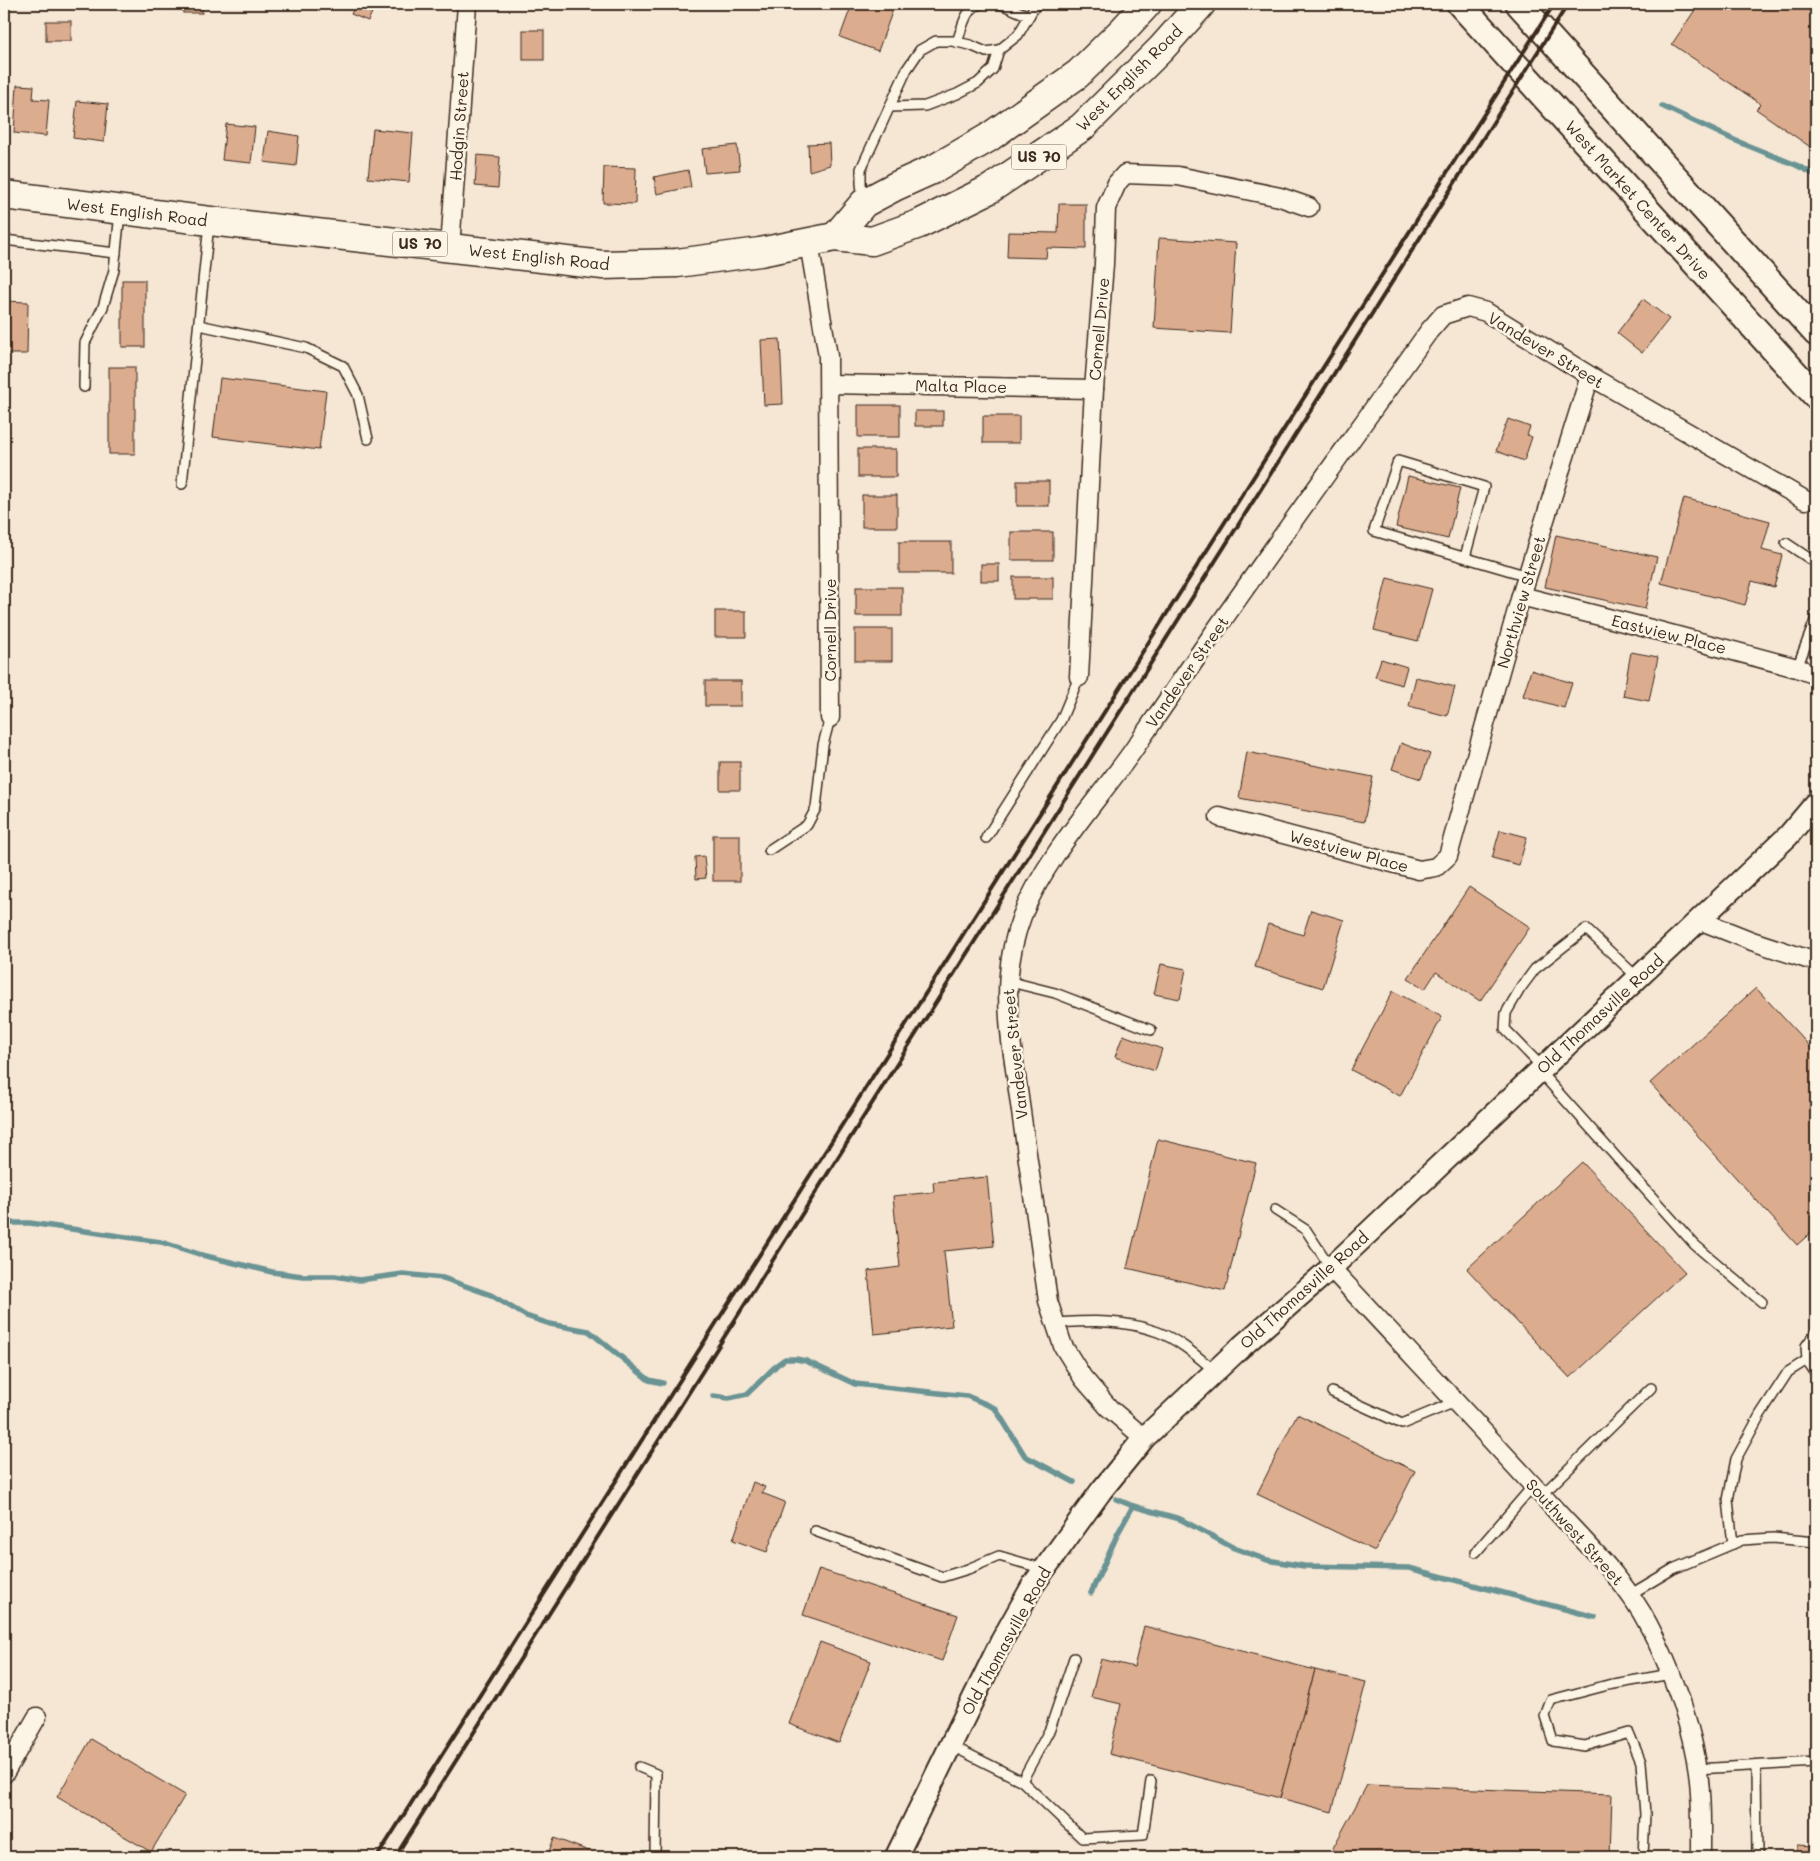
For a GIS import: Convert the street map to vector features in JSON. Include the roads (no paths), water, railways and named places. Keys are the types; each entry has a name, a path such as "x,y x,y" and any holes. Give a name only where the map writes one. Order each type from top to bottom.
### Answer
{"main road":[{"name":"US 70","path":"835,237 864,203 936,168 1003,128 1078,74 1147,4"},
{"name":"West English Road","path":"4,195 210,221 603,265 676,264 809,243 835,237 872,240 919,224 990,190 1082,127 1162,49 1201,4"},
{"name":"West Market Center Drive","path":"1460,4 1816,396"},
{"path":"1519,4 1816,333"}],"street":[{"name":"Hodgin Street","path":"450,248 467,4"},
{"name":"Cornell Drive","path":"1079,677 1094,389 1104,264 1106,208 1117,183 1125,174 1178,176 1280,197 1309,207"},
{"name":"Cornell Drive","path":"809,243 828,356 830,718"},
{"name":"Vandever Street","path":"1144,1438 1109,1408 1083,1378 1063,1346 1048,1301 1010,1040 1007,981 1013,947 1022,916 1036,886 1057,854 1131,753 1429,331 1443,315 1468,308 1486,312 1590,376 1805,500"},
{"name":"Northview Street","path":"1456,828 1522,596 1590,376"},
{"name":"Malta Place","path":"829,384 1094,389"},
{"name":"Eastview Place","path":"1522,596 1797,668 1816,675"},
{"name":"Old Thomasville Road","path":"896,1857 1002,1642 1044,1570 1100,1491 1144,1438 1331,1268 1541,1070 1788,836 1816,802"},
{"name":"Westview Place","path":"1219,817 1419,870 1436,867 1448,856 1456,828"},
{"path":"1699,920 1752,941 1816,962"},
{"name":"Southwest Street","path":"1331,1268 1631,1594 1648,1623 1671,1674 1682,1706 1697,1770 1701,1812 1701,1857"},
{"path":"4,1774 38,1718"}],"lane":[{"path":"957,42 967,14 974,6 980,4"},
{"path":"1001,4 1029,16"},
{"path":"864,203 861,169 907,69 920,50 936,41 957,42 986,52 999,50 1018,35 1036,4"},
{"path":"890,107 926,106 957,94 978,83 993,69 999,50"},
{"path":"84,386 85,342 103,306 114,270 120,210"},
{"path":"182,484 210,221"},
{"path":"4,240 116,253"},
{"path":"199,325 306,348 343,366 358,395 368,439"},
{"path":"1465,556 1484,487 1398,460 1374,531 1465,556 1528,576"},
{"path":"1786,543 1816,563"},
{"path":"1797,668 1816,618"},
{"path":"986,838 1061,720 1079,677"},
{"path":"769,850 808,825 816,808 823,745 830,718"},
{"path":"1638,978 1586,929 1535,969 1520,989 1506,1013 1505,1029 1696,1245 1762,1302"},
{"path":"1007,981 1055,993 1151,1030"},
{"path":"1275,1210 1306,1230 1331,1268"},
{"path":"1055,1323 1105,1321 1159,1333 1183,1346 1216,1371"},
{"path":"1816,1332 1806,1346 1807,1360 1816,1374"},
{"path":"1733,1544 1728,1500 1736,1459 1760,1415 1788,1372 1807,1360"},
{"path":"1476,1552 1538,1491 1651,1388"},
{"path":"1332,1392 1402,1424 1455,1402"},
{"path":"815,1531 942,1577 999,1556 1044,1570"},
{"path":"1631,1594 1673,1569 1742,1540 1772,1538 1816,1542"},
{"path":"1022,1781 1050,1729 1074,1658"},
{"path":"1643,1857 1645,1814 1640,1762 1629,1733 1585,1746 1553,1741 1545,1716 1551,1700 1608,1685 1671,1674"},
{"path":"950,1745 1022,1781 1082,1838 1143,1834 1151,1781"},
{"path":"1697,1770 1816,1762"},
{"path":"1756,1766 1757,1857"},
{"path":"639,1767 656,1774 656,1857"}],"waterway":[{"path":"1662,106 1734,140 1816,175"},
{"path":"4,1223 30,1223 161,1242 202,1255 272,1272 303,1276 335,1276 359,1280 403,1274 443,1278 491,1295 526,1316 550,1324 589,1331 649,1380 663,1383"},
{"path":"713,1396 729,1398 747,1394 785,1359 806,1361 855,1384 967,1396 995,1408 1025,1456 1074,1482"},
{"path":"1116,1499 1133,1506 1180,1519 1234,1548 1267,1560 1304,1566 1409,1568 1595,1617"},
{"path":"1091,1593 1118,1533 1133,1506"}],"railway":[{"path":"377,1857 1554,4"},
{"path":"395,1857 1568,4"}]}
